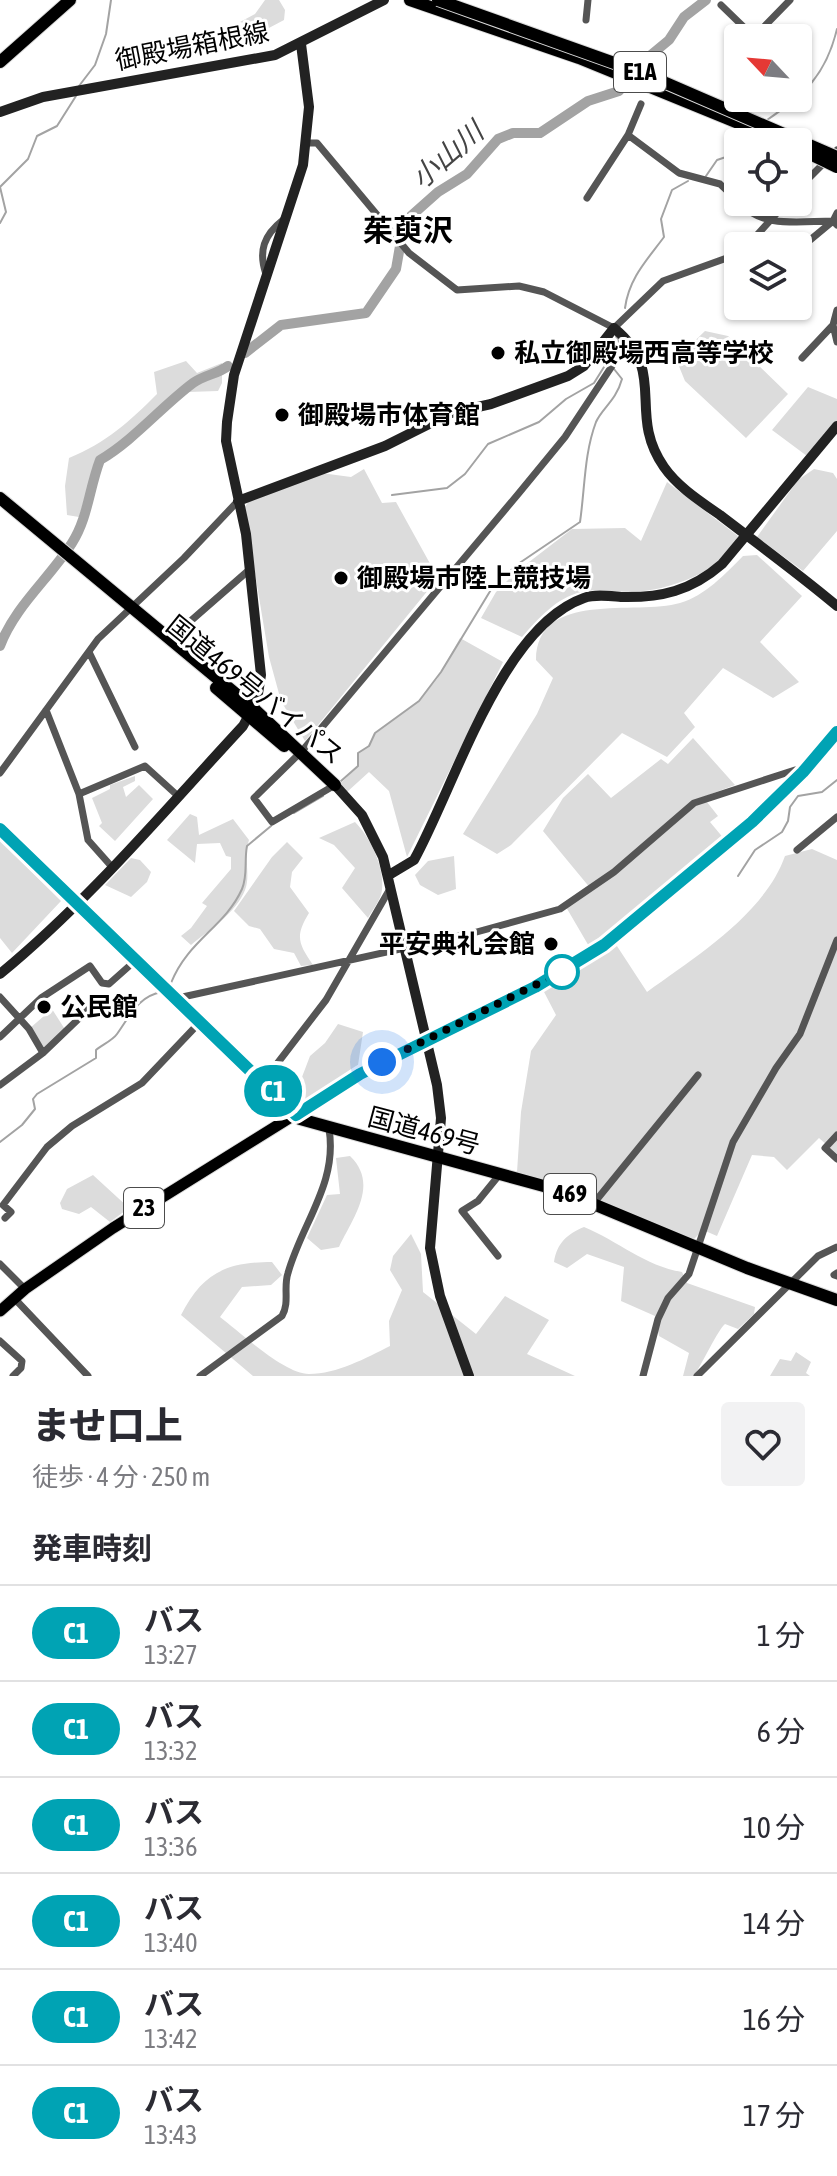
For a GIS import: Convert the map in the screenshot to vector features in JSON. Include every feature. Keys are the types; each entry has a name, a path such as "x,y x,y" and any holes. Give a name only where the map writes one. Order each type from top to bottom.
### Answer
{"highway":[{"path":"0,62 70,0"},
{"name":"E1A","path":"410,0 579,58 751,128"},
{"name":"E1A","path":"438,0 658,79 837,157"},
{"path":"812,155 837,167"},
{"name":"国道469号バイパス","path":"0,498 62,554"},
{"name":"国道469号バイパス","path":"0,505 252,712"},
{"name":"国道469号バイパス","path":"128,609 170,639 335,785"},
{"name":"国道469号","path":"0,829 138,959 296,1115 329,1129 500,1174 594,1203 698,1249 837,1300"}],"main road":[{"name":"23","path":"0,1311 25,1289 113,1228 296,1115 425,1039 535,987 604,945 752,822 835,737"}],"street":[{"name":"御殿場箱根線","path":"0,112 52,95 245,62 301,44 384,0"},
{"path":"586,20 588,0"},
{"path":"721,5 754,37 790,0"},
{"path":"0,974 34,946 112,867 252,712 261,675 249,570 226,441 228,406 234,375 287,217 306,143 307,79 301,44"},
{"path":"587,198 628,135 641,104"},
{"path":"628,135 679,173 724,188"},
{"path":"306,143 317,143 409,253 451,288 519,286 544,292 614,328 633,344 642,360 647,429 654,452 674,479 837,606"},
{"path":"812,175 837,150"},
{"path":"751,216 770,221 836,219"},
{"path":"760,232 774,216"},
{"path":"812,239 836,219"},
{"path":"0,773 89,652 128,609 238,501 385,446 451,413 491,404 568,376 584,366 614,328 663,281 724,260"},
{"path":"837,310 833,325 837,342"},
{"path":"802,358 833,325"},
{"path":"469,1376 433,1274 430,1248 441,1118 389,875 372,831 335,785 272,822 258,808 254,798 299,754 565,437 612,366 633,344"},
{"path":"389,875 402,870 414,860 501,680 534,632 554,614 588,597 662,596 687,589 722,564 837,426"},
{"path":"170,639 249,570"},
{"path":"89,652 135,747"},
{"path":"46,710 79,794 88,840 112,867"},
{"path":"79,794 145,766 178,796"},
{"path":"178,998 404,949 560,909 614,872 694,803 795,770 803,772"},
{"path":"797,850 837,817"},
{"path":"263,1082 306,1030 391,887"},
{"path":"643,1376 658,1319 668,1298 689,1274 733,1142 776,1068 800,1034 837,940"},
{"path":"0,1037 41,998 90,966 102,983 109,984 138,959"},
{"path":"0,997 18,1021 29,1029 43,1053"},
{"path":"0,1085 43,1053 93,1005"},
{"path":"5,1218 11,1212 3,1205 47,1147 72,1126 142,1083 201,1021"},
{"path":"594,1203 698,1075"},
{"path":"200,1376 282,1316 287,1307 287,1274 324,1187 333,1153 329,1129"},
{"path":"837,1135 825,1148 837,1159"},
{"path":"498,1256 462,1211 478,1201 500,1174"},
{"path":"697,1376 818,1256 837,1247"},
{"path":"0,1264 25,1289"},
{"path":"14,1298 88,1376"},
{"path":"0,1341 22,1361 21,1368 13,1376"}],"shaded area":[{"path":"265,0 279,0 285,10 284,20 267,29 240,22 255,14"},
{"path":"705,331 728,336 788,394 746,438 685,381 676,359"},
{"path":"186,361 197,373 222,363 222,383 218,391 188,392 95,463 79,517 67,515 65,486 69,458 117,430 157,394 154,372"},
{"path":"808,387 837,399 837,421 807,456 772,430"},
{"path":"364,469 382,503 396,502 438,578 305,741 281,701 269,657 244,508 249,501 321,473 351,477"},
{"path":"814,469 833,473 837,479 837,531 803,571 757,537 798,480"},
{"path":"667,482 738,536 731,549 708,569 677,583 646,591 593,590 572,595 548,610 522,637 481,618 496,592 516,572 572,529 625,528 641,541"},
{"path":"757,555 802,596 760,642 799,682 773,698 723,668 684,713 695,727 667,757 622,733 511,845 497,854 463,834 537,714 553,678 536,660 541,638 553,623 570,614 592,610 661,606 689,600 722,577 743,556"},
{"path":"460,638 503,662 407,857 389,791 369,772 347,792 339,785 358,766 358,753 369,746 375,733 419,701 437,679"},
{"path":"693,738 735,785 703,797 718,816 710,822 725,840 636,916 590,948 566,907 591,889 543,831 563,798 588,774 611,798 661,759 668,764"},
{"path":"135,776 135,781 123,787 126,797 139,785 153,799 115,841 99,826 102,823 92,798 110,789 110,785"},
{"path":"190,814 197,817 199,835 233,819 249,840 247,884 241,898 222,920 191,945 181,936 191,928 207,906 202,903 231,869 231,857 226,856 220,843 197,844 195,863 167,840"},
{"path":"355,822 372,846 382,876 381,895 368,918 342,888 355,868 334,845 319,838"},
{"path":"0,840 61,901 12,953 0,938"},
{"path":"287,842 303,858 292,872 290,887 309,913 300,939 313,965 301,966 294,953 274,949 260,929 249,926 234,911 272,857"},
{"path":"812,849 837,860 837,1154 819,1138 787,1170 774,1157 752,1155 717,1236 703,1230 695,1238 688,1239 578,1190 517,1172 521,1112 531,1051 556,1015 543,990 615,943 647,992 745,916 775,877 785,856"},
{"path":"454,856 456,889 438,895 420,885 415,875 428,861"},
{"path":"131,858 140,860 151,872 147,882 131,897 105,885"},
{"path":"52,1009 66,1031 43,1053 29,1029"},
{"path":"338,1024 363,1032 358,1065 300,1104 294,1098 310,1056 325,1043"},
{"path":"350,1156 363,1178 361,1200 339,1247 321,1250 307,1238 327,1195 340,1194 336,1158"},
{"path":"93,1175 129,1208 110,1222 91,1207 79,1214 62,1209 60,1203 67,1189"},
{"path":"584,1227 644,1259 682,1272 687,1283 755,1307 754,1314 738,1329 725,1324 694,1376 683,1376 689,1353 659,1336 655,1316 621,1301 624,1267 587,1254 567,1268 554,1262 564,1240"},
{"path":"411,1234 421,1254 423,1292 476,1334 505,1296 549,1320 527,1354 575,1376 253,1376 181,1315 197,1289 217,1273 241,1265 272,1262 282,1275 271,1285 242,1287 220,1317 287,1367 309,1374 341,1368 390,1346 389,1321 402,1290 390,1270 393,1256"},
{"path":"796,1352 811,1362 806,1373 810,1376 770,1376 780,1359 791,1361"}],"waterway":[{"path":"79,86 95,65 106,34 111,0"},
{"name":"小山川","path":"245,353 281,325 366,313 396,269 403,229 411,216 438,192 467,174 498,139 513,133 540,133 588,101 619,91 640,64 669,40 684,17 706,0"},
{"path":"767,120 812,82 827,59 837,29"},
{"path":"0,223 6,212 0,187 28,159 37,136 57,126 76,96"},
{"path":"706,176 717,160 724,158"},
{"path":"625,308 635,278 664,237 661,219 672,190 688,181"},
{"path":"392,495 447,488 465,474 488,444 539,422 566,399 594,383 619,343 616,336"},
{"name":"小山川","path":"0,646 23,605 72,543 85,513 100,460 193,383 228,366"},
{"path":"341,781 358,766 358,753 369,746 375,733 419,701 441,672 492,588 518,564 580,522 592,434 622,379 614,369"},
{"path":"738,876 755,850 782,832 790,807 798,796 822,792 837,780"},
{"path":"294,813 323,796"},
{"path":"171,983 196,944 235,902 244,884 247,846 271,826"},
{"path":"0,1142 22,1125 35,1109 33,1099 37,1094 96,1058 96,1050 115,1036 141,1002 162,992"}],"bus line":[{"name":"C1","path":"0,829 152,972 296,1115 360,1074 425,1039 535,987 604,945 644,915 752,822 803,772 837,732"}],"place":[{"name":"私立御殿場西高等学校","path":"498,353"},
{"name":"御殿場市体育館","path":"282,415"},
{"name":"御殿場市陸上競技場","path":"341,578"},
{"name":"平安典礼会館","path":"551,944"},
{"name":"公民館","path":"44,1007"}],"district":[{"name":"茱萸沢","path":"408,231"}],"route":[{"path":"382,1062 569,968 562,972"}]}
